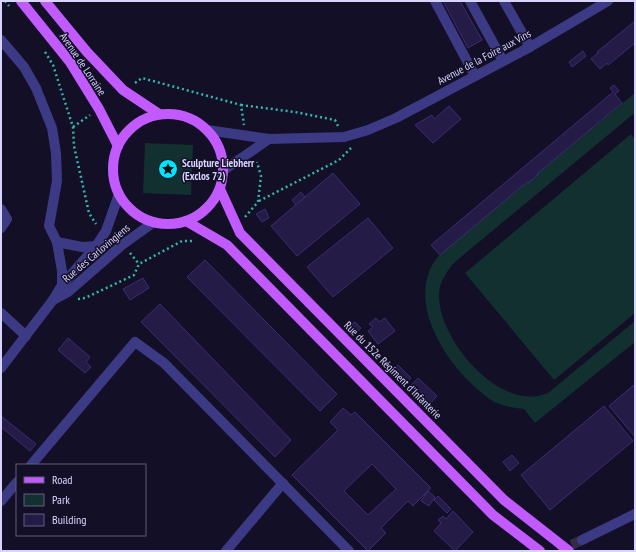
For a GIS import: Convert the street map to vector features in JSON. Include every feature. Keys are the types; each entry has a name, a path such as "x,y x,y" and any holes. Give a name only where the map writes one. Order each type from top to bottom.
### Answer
{"main road":[{"name":"Avenue de Lorraine","path":"21,1 70,62 99,109 118,146"},
{"name":"Avenue de Lorraine","path":"45,1 87,52 123,90 159,114"},
{"path":"159,114 177,114 194,119 207,130 216,142 222,155 224,170 220,189 212,203 200,214 186,221 170,224 154,222 140,216 128,207 119,194 114,178 113,162 118,146 128,130 142,120 159,114"},
{"name":"Rue du 152e Régiment d'Infanterie","path":"220,189 240,233 504,500 569,551"},
{"path":"186,221 227,245 493,515 540,551"}],"street":[{"path":"435,1 475,76"},
{"path":"470,1 503,61"},
{"path":"504,1 530,47"},
{"name":"Avenue de la Foire aux Vins","path":"207,130 269,139 344,137 368,130 396,118 530,47 608,1"},
{"path":"1,40 24,67 36,88 52,128 56,153 56,181 49,226 57,242 62,271 62,285"},
{"path":"224,170 269,139"},
{"name":"Rue des Carlovingiens","path":"1,368 53,300 62,285 96,246 106,231 119,194"},
{"path":"1,209 6,220 1,228"},
{"name":"Rue des Carlovingiens","path":"53,300 68,292 122,245 154,222"},
{"path":"57,242 82,247 96,246"},
{"path":"1,313 26,336"},
{"path":"32,464 135,342 164,363 349,551"},
{"path":"1,501 16,483"},
{"path":"226,551 282,483"},
{"path":"582,540 635,514"}],"path":[{"path":"5,1 10,7"},
{"path":"42,47 53,65 73,127 74,146 90,213 94,222 106,231"},
{"path":"241,105 295,112 335,120 344,137"},
{"path":"258,202 339,160 353,145"},
{"path":"53,300 85,298 134,275 139,264 182,241 196,240"},
{"path":"122,245 139,264"}],"green space":[{"path":"635,93 635,114 455,262 447,272 439,290 441,312 448,331 460,350 475,368 492,383 510,393 529,397 548,393 635,321 635,342 535,423 524,409 505,406 489,399 453,364 436,335 429,319 425,287 429,272 437,258 448,246 527,182 528,183 538,175 537,174"},
{"path":"631,134 635,140 635,313 554,380 465,273"},
{"path":"145,143 193,145 191,195 143,193"}],"building":[{"path":"443,1 460,1 482,40 468,48"},
{"path":"635,21 635,43 608,65 607,63 600,69 591,59 598,53 597,52"},
{"path":"583,51 586,56 572,67 569,62"},
{"path":"614,85 619,91 615,94 622,103 537,174 538,175 528,183 527,182 440,255 431,245 613,92 610,88"},
{"path":"449,106 461,119 433,143 415,125 432,115 434,119"},
{"path":"333,173 360,204 297,256 271,226"},
{"path":"301,192 305,197 296,205 292,200"},
{"path":"265,209 269,218 262,222 256,214"},
{"path":"368,218 393,248 333,297 307,267"},
{"path":"205,260 337,394 320,411 187,277"},
{"path":"143,278 149,288 130,300 123,289"},
{"path":"160,304 291,440 275,457 141,322"},
{"path":"376,318 379,322 385,318 395,331 378,344 368,331 373,327 369,324"},
{"path":"355,322 361,328 354,334 351,332 353,323"},
{"path":"68,338 90,357 86,362 91,367 85,373 58,350"},
{"path":"398,365 411,378 406,383 393,370"},
{"path":"418,378 437,396 427,407 408,388"},
{"path":"635,384 635,437 609,406"},
{"path":"604,406 633,441 550,510 521,475"},
{"path":"343,408 351,415 355,412 431,488 413,506 408,501 381,528 386,533 368,551 292,475 338,430 330,422","holes":["372,464 396,489 368,515 344,491"]},
{"path":"1,416 36,444 30,451 1,427"},
{"path":"512,455 519,463 510,471 503,462"},
{"path":"428,491 435,497 429,506 421,501"},
{"path":"438,496 451,509 447,513 434,500"},
{"path":"453,511 473,532 455,551 434,531 441,523 438,520 443,516 446,519"}],"tunnel":[{"path":"558,551 582,540"}],"place":[{"name":"Sculpture Liebherr (Exclos 72)","path":"168,169"}]}
